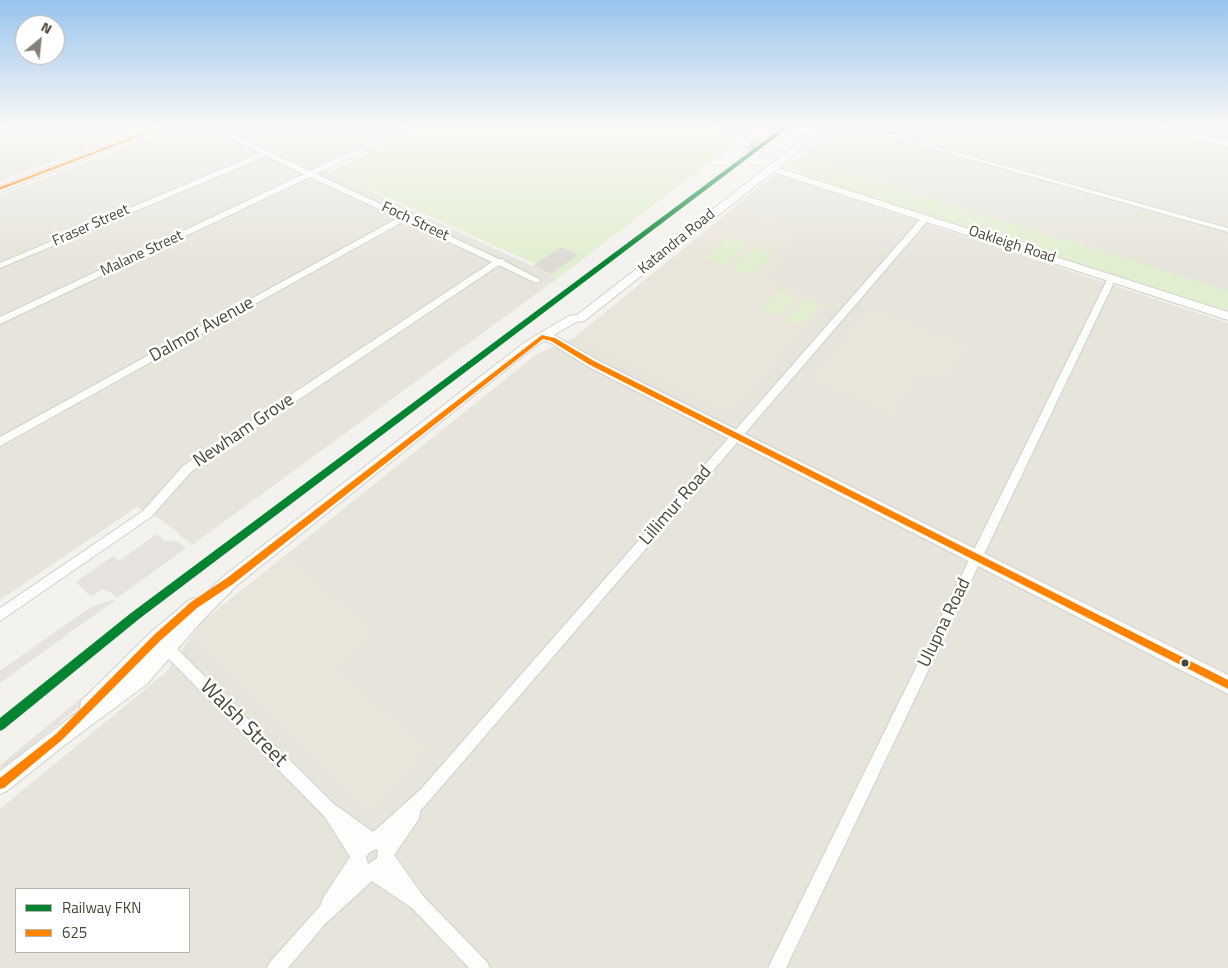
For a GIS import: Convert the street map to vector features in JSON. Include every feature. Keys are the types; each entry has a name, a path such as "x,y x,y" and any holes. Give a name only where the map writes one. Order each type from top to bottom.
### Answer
{"street":[{"path":"0,189 44,172"},
{"name":"Fraser Street","path":"0,266 221,172"},
{"name":"Foch Street","path":"307,172 538,280"},
{"name":"Malane Street","path":"0,321 315,172"},
{"name":"Katandra Road","path":"0,784 59,737 140,678 162,643 194,617 230,581 522,352 546,339 571,329 578,323 580,318 765,172"},
{"name":"Oakleigh Road","path":"788,172 1228,316"},
{"path":"1021,172 1228,230"},
{"name":"Dalmor Avenue","path":"0,442 405,217"},
{"name":"Lillimur Road","path":"380,848 926,218"},
{"name":"Newham Grove","path":"0,615 147,514 187,469 500,261"},
{"name":"Ulupna Road","path":"777,968 1112,278"},
{"path":"546,339 558,351 592,362 1228,684"},
{"name":"Walsh Street","path":"162,643 328,810 380,848 418,903 481,968"},
{"name":"Walsh Street","path":"328,810 364,865 418,903"},
{"path":"276,968 364,865 364,846 380,848 382,867 364,865"}],"shaded area":[{"path":"0,172 24,172 0,181"},
{"path":"60,172 329,172 558,278 192,545 162,520 137,507 0,600 0,195"},
{"path":"848,172 1228,172 1228,294 1205,284"},
{"path":"775,174 1228,323 1228,968 0,968 0,809 165,673 203,621 537,354 574,338"},
{"path":"734,208 802,232 779,253 790,258 770,278 831,303 735,411 724,413 577,340 576,336"},
{"path":"869,306 971,346 946,385 921,374 893,417 809,379"},
{"path":"157,534 164,540 179,542 186,548 117,598 110,592 102,589 91,597 76,582 113,556 119,561"},
{"path":"286,555 378,632 339,669 430,749 372,813 369,814 194,641 194,634 199,626"},
{"path":"117,599 0,683 0,671 92,606"},
{"path":"98,691 0,772 0,765 85,695"}],"green space":[{"path":"332,172 697,172 558,278 533,266 535,264"},
{"path":"798,172 848,172 1228,291 1228,311"},
{"path":"728,237 748,244 724,266 704,258"},
{"path":"753,247 774,254 751,276 730,268"},
{"path":"780,290 796,297 778,316 761,309"},
{"path":"803,300 820,306 802,326 785,319"}],"building":[{"path":"561,247 578,255 551,274 533,266"}],"rail line":[{"name":"FKN","path":"0,725 135,616 726,172"}],"transit line":[{"name":"625","path":"0,189 44,172"},
{"name":"625","path":"0,784 59,737 157,638 194,605 230,581 542,337 553,339 592,363 1228,685"}]}
